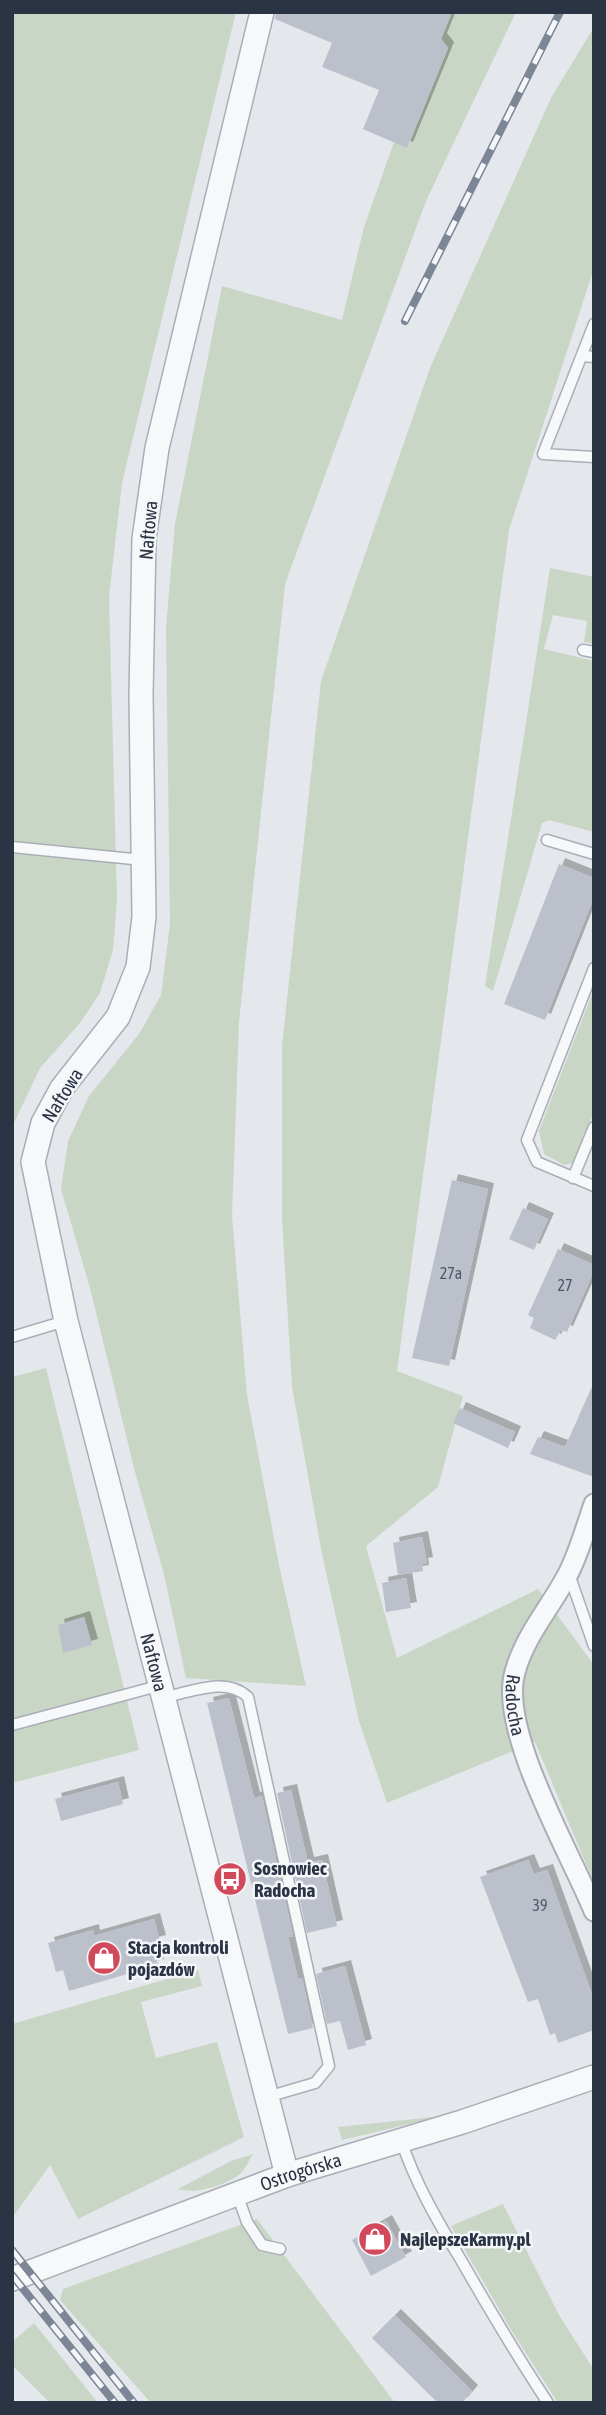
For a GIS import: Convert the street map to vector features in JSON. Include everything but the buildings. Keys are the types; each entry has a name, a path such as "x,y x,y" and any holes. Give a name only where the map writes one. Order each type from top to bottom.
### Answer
{"street":[{"name":"Naftowa","path":"262,12 158,448 144,539 141,695 144,917 138,967 118,1017 62,1088 43,1123 33,1162 66,1321 287,2175"},
{"name":"Radocha","path":"594,1504 569,1573 530,1633 514,1674 514,1718 530,1767 594,1911"},
{"name":"Ostrogórska","path":"12,2279 287,2175 594,2077"}],"lane":[{"path":"594,324 588,357 543,454 594,457"},
{"path":"547,840 594,854"},
{"path":"12,847 144,860"},
{"path":"594,968 527,1140 537,1162 594,1186"},
{"path":"573,1178 594,1127"},
{"path":"12,1337 66,1321"},
{"path":"569,1573 594,1646"},
{"path":"12,1725 160,1692 219,1686 238,1688 248,1697 329,2066 315,2084 267,2097"},
{"path":"401,2140 409,2166 436,2217 510,2344 548,2403"},
{"path":"237,2194 247,2222 262,2245 280,2249"}],"green space":[{"path":"12,12 236,12 122,483 109,597 117,900 113,950 100,993 80,1023 40,1068 12,1127"},
{"path":"452,12 516,12 426,201 285,584 239,1022 232,1216 247,1395 279,1565 306,1686 186,1678 164,1574 135,1472 90,1288 61,1189 68,1141 89,1096 139,1034 161,995 170,924 166,627 175,524 222,286 342,320 364,227 394,142 408,147 448,48 441,39"},
{"path":"594,27 594,268 509,530 397,1371 463,1396 438,1487 366,1546 397,1658 538,1589 594,1665 594,1883 535,1742 387,1803 359,1721 322,1554 292,1387 282,1219 282,1046 321,681 430,368 551,98"},
{"path":"550,568 594,577 594,644 584,642 587,621 553,615 544,649 594,661 594,832 549,820 542,823 493,991 485,986"},
{"path":"594,989 594,1112 573,1163 564,1165 544,1154 539,1131"},
{"path":"46,1368 139,1750 12,1783 12,1377"},
{"path":"198,1970 202,1986 141,2002 156,2058 217,2042 244,2137 78,2219 50,2165 12,2218 12,2024"},
{"path":"443,2116 342,2140 338,2127"},
{"path":"253,2154 241,2173 228,2181 202,2190 178,2189 231,2161"},
{"path":"503,2204 559,2315 594,2370 594,2403 558,2403 513,2333 451,2226"},
{"path":"257,2219 395,2403 151,2403 60,2300 63,2289"},
{"path":"34,2323 98,2403 50,2403 12,2365 12,2342"}],"railway":[{"path":"405,321 560,12"},
{"path":"12,2250 134,2403"},
{"path":"12,2275 115,2403"}],"place":[{"name":"Sosnowiec Radocha","path":"230,1879"},
{"name":"Stacja kontroli pojazdów","path":"104,1958"},
{"name":"NajlepszeKarmy.pl","path":"375,2239"}]}
